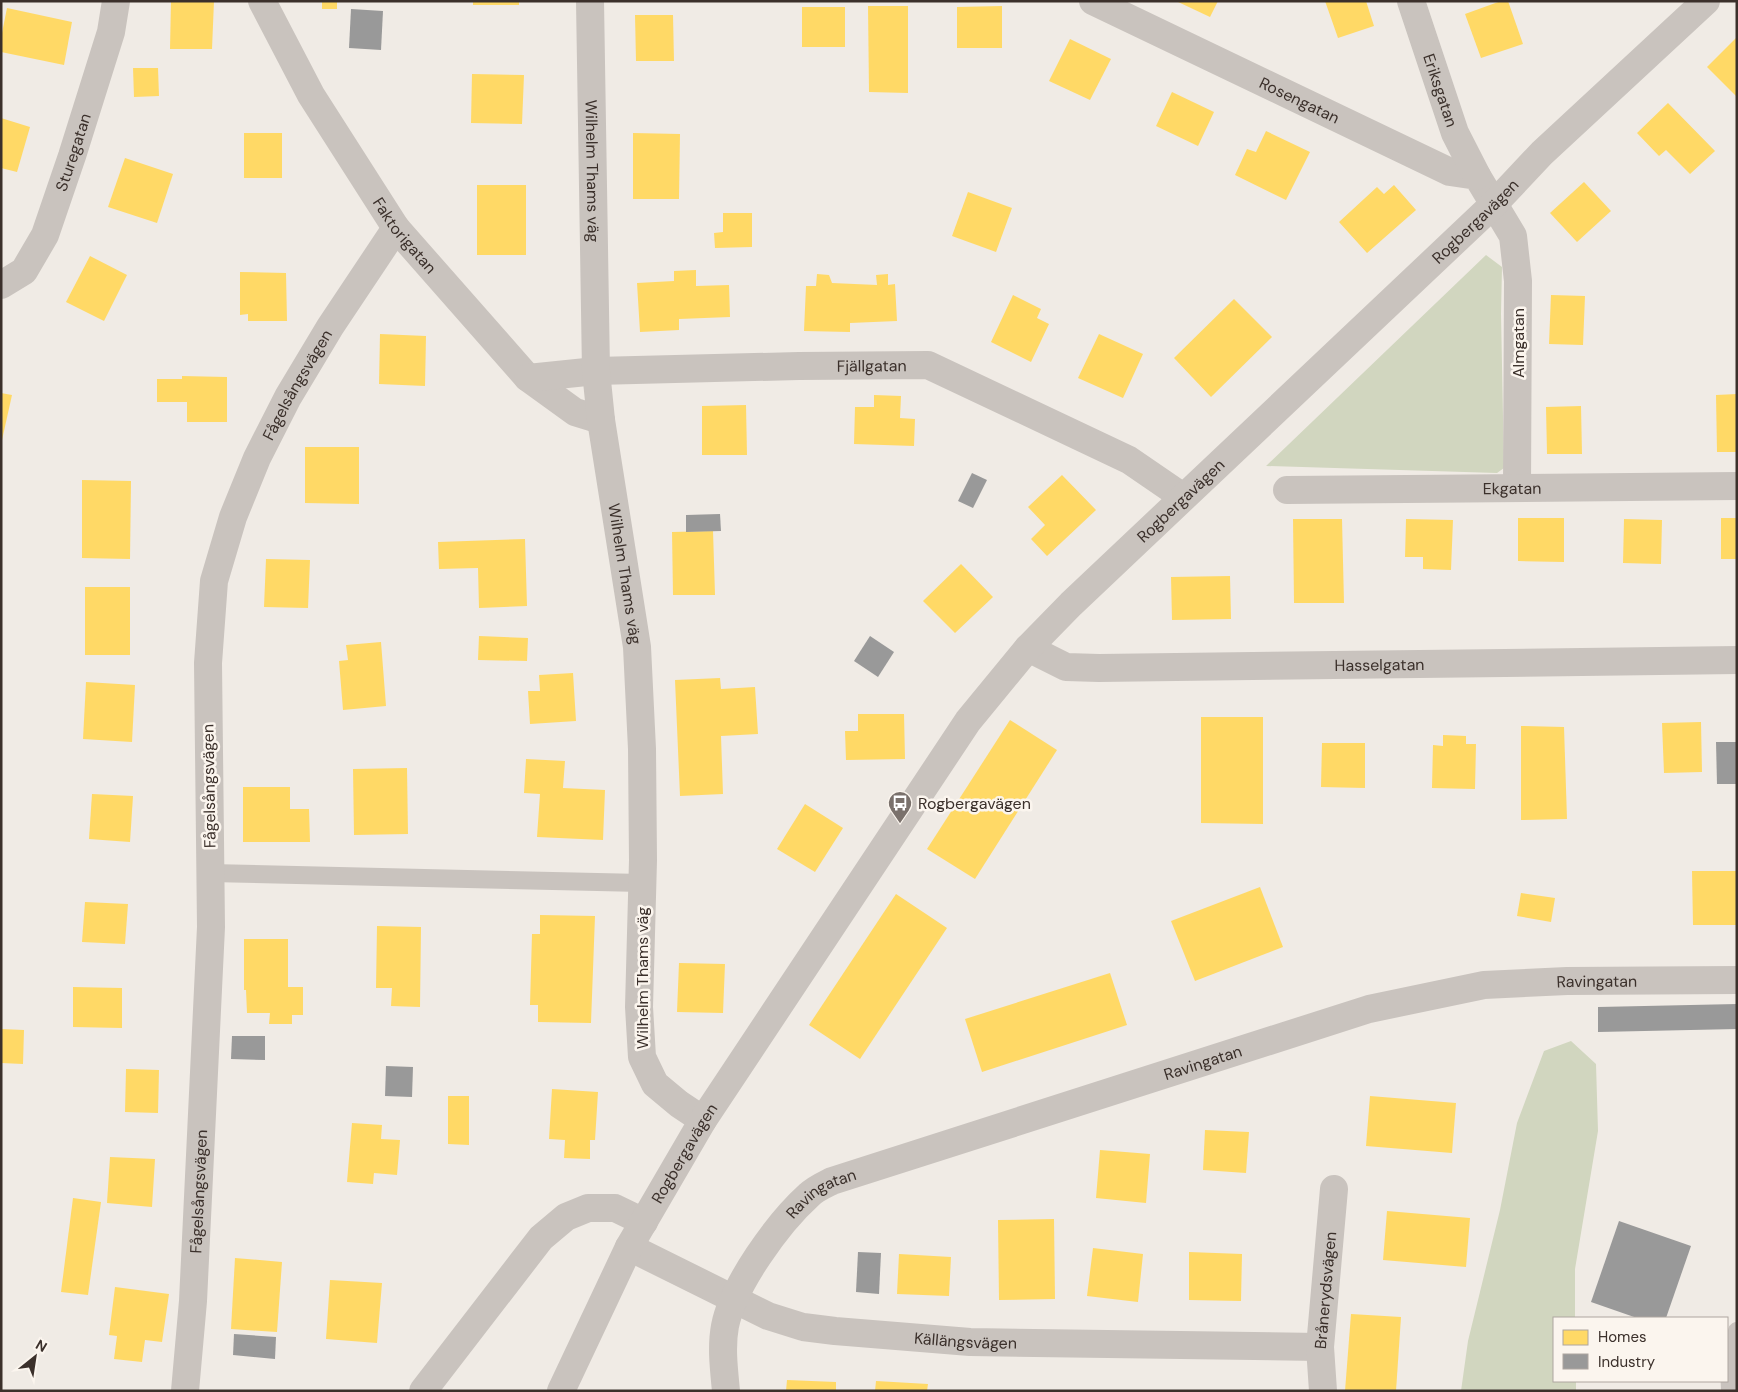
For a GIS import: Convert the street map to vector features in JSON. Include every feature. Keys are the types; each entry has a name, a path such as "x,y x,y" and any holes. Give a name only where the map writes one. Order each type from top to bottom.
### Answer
{"street":[{"name":"Sturegatan","path":"1,285 24,271 45,235 111,32 116,1"},
{"name":"Faktorigatan","path":"262,1 311,95 396,228 528,378 575,412 601,420"},
{"name":"Wilhelm Thams väg","path":"590,1 596,371 601,420 637,647 642,749 642,883 639,1007 642,1057 655,1084 679,1104 703,1120"},
{"name":"Rosengatan","path":"1094,1 1450,172 1477,176"},
{"name":"Eriksgatan","path":"1411,1 1456,133 1477,176"},
{"name":"Rogbergavägen","path":"561,1391 630,1248 703,1120 968,721 1028,648 1183,497 1494,204 1542,153 1706,1"},
{"path":"1477,176 1494,204"},
{"name":"Almgatan","path":"1494,204 1513,236 1518,281 1517,487"},
{"name":"Fågelsångsvägen","path":"185,1391 193,1300 210,957 208,663 214,581 234,517 257,458 288,397 330,327 396,228"},
{"name":"Fjällgatan","path":"528,378 596,371 928,365 1129,460 1183,497"},
{"name":"Ekgatan","path":"1287,490 1737,486"},
{"name":"Hasselgatan","path":"1028,648 1066,667 1099,668 1737,660"},
{"name":"Ravingatan","path":"726,1391 723,1362 725,1326 733,1299 763,1248 785,1218 810,1193 832,1181 1369,1008 1484,985 1567,981 1737,980"},
{"name":"Brånerydsvägen","path":"1323,1391 1320,1347 1334,1189"},
{"name":"Rogbergavägen","path":"423,1391 541,1238 566,1217 588,1208 615,1208 644,1222"},
{"name":"Källängsvägen","path":"630,1248 768,1316 803,1328 970,1342 1320,1347"}],"lane":[{"path":"210,873 642,883"},
{"path":"1730,1391 1729,1365 1737,1331"}],"green space":[{"path":"1486,255 1502,267 1504,468 1497,473 1266,466"},
{"path":"1571,1041 1596,1064 1598,1131 1575,1269 1575,1317 1553,1317 1553,1382 1576,1382 1576,1391 1461,1391 1468,1341 1500,1210 1517,1123 1544,1051"}],"building: Homes":[{"path":"171,1 214,1 212,49 170,49"},
{"path":"322,1 337,1 337,9 322,9"},
{"path":"473,1 519,1 519,5 473,5"},
{"path":"1176,1 1218,1 1210,17"},
{"path":"1325,1 1366,1 1374,26 1338,38"},
{"path":"1501,1 1508,1 1523,44 1481,58 1465,14"},
{"path":"868,6 908,6 908,93 869,92"},
{"path":"1002,6 1002,48 957,48 957,7"},
{"path":"802,7 845,7 845,47 802,47"},
{"path":"7,8 72,22 64,65 1,52 1,38"},
{"path":"635,15 673,15 674,61 636,61"},
{"path":"1737,37 1737,97 1707,67"},
{"path":"1070,39 1111,59 1090,100 1049,81"},
{"path":"133,68 158,68 159,96 134,97"},
{"path":"472,74 524,75 522,124 471,123"},
{"path":"1172,92 1214,112 1198,146 1156,126"},
{"path":"1668,103 1715,151 1690,174 1666,150 1659,156 1637,133"},
{"path":"1,118 30,127 17,172 1,168"},
{"path":"1266,131 1310,152 1286,200 1235,175 1247,149 1256,152"},
{"path":"244,133 282,133 282,178 244,178"},
{"path":"633,133 680,134 679,199 633,199"},
{"path":"125,158 173,174 157,223 108,207"},
{"path":"1584,182 1611,211 1577,242 1550,213"},
{"path":"477,185 526,185 526,255 477,255"},
{"path":"1394,185 1416,210 1367,253 1339,222 1377,187 1384,194"},
{"path":"968,192 1012,208 996,252 952,236"},
{"path":"723,213 752,213 752,247 715,248 714,233 723,232"},
{"path":"90,256 127,275 104,321 66,302"},
{"path":"696,270 696,286 729,285 730,317 679,319 679,330 640,332 637,283 674,281 674,271"},
{"path":"240,272 286,273 287,321 248,321 248,314 240,315"},
{"path":"817,274 829,275 832,283 877,285 876,275 888,274 888,285 895,284 897,321 850,323 850,332 804,331 806,286 816,286"},
{"path":"1013,295 1041,309 1037,318 1049,324 1031,362 991,342"},
{"path":"1551,295 1585,296 1583,345 1549,344"},
{"path":"1234,299 1272,337 1211,397 1174,358"},
{"path":"380,334 426,336 425,386 379,384"},
{"path":"1099,334 1143,354 1123,398 1078,378"},
{"path":"182,376 227,377 227,422 187,422 187,402 157,402 157,379 182,379"},
{"path":"1,393 12,395 2,440 1,440"},
{"path":"1737,394 1737,452 1717,452 1716,395"},
{"path":"874,395 901,396 900,418 915,419 914,446 854,444 855,407 874,407"},
{"path":"746,405 747,455 702,455 702,406"},
{"path":"1581,406 1582,454 1547,454 1546,407"},
{"path":"305,447 359,447 359,504 305,503"},
{"path":"1062,475 1096,510 1047,556 1031,539 1045,525 1028,507"},
{"path":"82,480 131,481 130,559 82,558"},
{"path":"1518,518 1564,518 1564,562 1518,561"},
{"path":"1721,518 1737,518 1737,559 1721,559"},
{"path":"1293,519 1342,519 1344,603 1294,603"},
{"path":"1406,519 1453,520 1451,570 1423,569 1423,557 1405,557"},
{"path":"1624,519 1662,520 1661,564 1623,563"},
{"path":"713,531 715,595 673,595 672,532"},
{"path":"525,539 527,606 479,608 478,568 439,569 438,542"},
{"path":"266,559 310,560 308,608 264,607"},
{"path":"961,564 993,597 955,633 923,601"},
{"path":"1230,576 1231,619 1172,620 1171,577"},
{"path":"85,587 130,587 130,655 85,655"},
{"path":"479,636 528,638 527,661 478,660"},
{"path":"381,642 386,706 343,710 339,661 348,660 346,645"},
{"path":"573,673 576,721 530,724 528,691 540,691 539,675"},
{"path":"720,678 721,689 755,687 758,734 721,736 723,794 680,796 675,680"},
{"path":"86,682 135,685 132,742 83,739"},
{"path":"858,714 904,714 905,759 846,760 845,731 858,731"},
{"path":"1201,717 1263,717 1263,824 1201,823"},
{"path":"1010,720 1057,750 975,879 927,849"},
{"path":"1701,722 1702,772 1664,773 1662,723"},
{"path":"1521,726 1564,727 1567,819 1521,820"},
{"path":"1443,735 1466,736 1466,744 1476,744 1475,789 1432,788 1433,745 1443,746"},
{"path":"1322,743 1365,743 1365,788 1321,787"},
{"path":"526,759 565,761 563,788 605,790 603,840 537,837 540,794 524,793"},
{"path":"407,768 408,834 354,835 353,769"},
{"path":"243,787 290,787 290,809 309,809 310,842 243,842"},
{"path":"92,794 133,796 130,842 89,839"},
{"path":"805,804 843,828 815,872 777,849"},
{"path":"1692,871 1737,871 1737,925 1693,925"},
{"path":"1260,887 1283,947 1195,981 1171,921"},
{"path":"1521,893 1555,898 1551,922 1517,916"},
{"path":"896,894 947,928 860,1059 809,1025"},
{"path":"85,902 128,904 125,944 82,942"},
{"path":"540,915 595,916 591,1023 538,1022 538,1005 530,1005 532,934 540,934"},
{"path":"377,926 421,927 420,1007 391,1006 392,988 376,988"},
{"path":"244,939 288,939 288,987 303,987 303,1015 292,1015 292,1024 269,1024 270,1013 247,1013 246,990 244,990"},
{"path":"679,963 725,964 723,1013 677,1012"},
{"path":"1110,973 1127,1025 982,1072 965,1019"},
{"path":"73,987 122,988 122,1028 73,1027"},
{"path":"1,1029 24,1030 23,1064 1,1063"},
{"path":"126,1069 159,1070 158,1113 125,1112"},
{"path":"552,1089 598,1092 595,1140 590,1140 590,1159 564,1158 565,1140 549,1139"},
{"path":"448,1096 469,1096 469,1145 448,1144"},
{"path":"1370,1096 1456,1103 1452,1153 1366,1146"},
{"path":"352,1123 382,1125 381,1139 400,1140 397,1175 374,1173 373,1184 347,1182"},
{"path":"1205,1130 1249,1132 1246,1173 1203,1170"},
{"path":"1100,1150 1150,1154 1146,1203 1096,1198"},
{"path":"110,1157 155,1159 152,1207 107,1203"},
{"path":"73,1198 101,1202 88,1295 61,1292"},
{"path":"1387,1211 1470,1218 1466,1267 1383,1260"},
{"path":"1054,1219 1055,1299 999,1300 998,1220"},
{"path":"1093,1248 1143,1254 1138,1302 1087,1296"},
{"path":"1189,1252 1242,1254 1241,1301 1189,1300"},
{"path":"899,1254 951,1257 949,1296 897,1294"},
{"path":"235,1258 282,1262 277,1332 231,1329"},
{"path":"330,1280 382,1283 377,1343 326,1339"},
{"path":"115,1287 169,1294 162,1342 145,1340 142,1362 114,1359 117,1336 109,1335"},
{"path":"1351,1314 1401,1317 1396,1391 1345,1391"},
{"path":"787,1380 836,1382 836,1391 786,1391"},
{"path":"876,1381 928,1384 927,1391 875,1391"}],"building: Industry":[{"path":"351,9 383,11 381,50 349,48"},
{"path":"972,473 987,480 973,508 958,501"},
{"path":"720,514 721,531 686,532 686,515"},
{"path":"870,636 894,652 878,677 854,661"},
{"path":"1716,742 1737,742 1737,784 1717,784"},
{"path":"1737,1004 1737,1029 1598,1032 1598,1007"},
{"path":"232,1036 265,1036 265,1060 231,1059"},
{"path":"386,1066 413,1067 412,1097 385,1096"},
{"path":"1619,1221 1691,1246 1666,1317 1634,1317 1591,1302"},
{"path":"858,1252 881,1253 879,1294 856,1292"},
{"path":"234,1334 276,1337 275,1359 233,1355"}],"place":[{"name":"Rogbergavägen","path":"900,824"}]}
